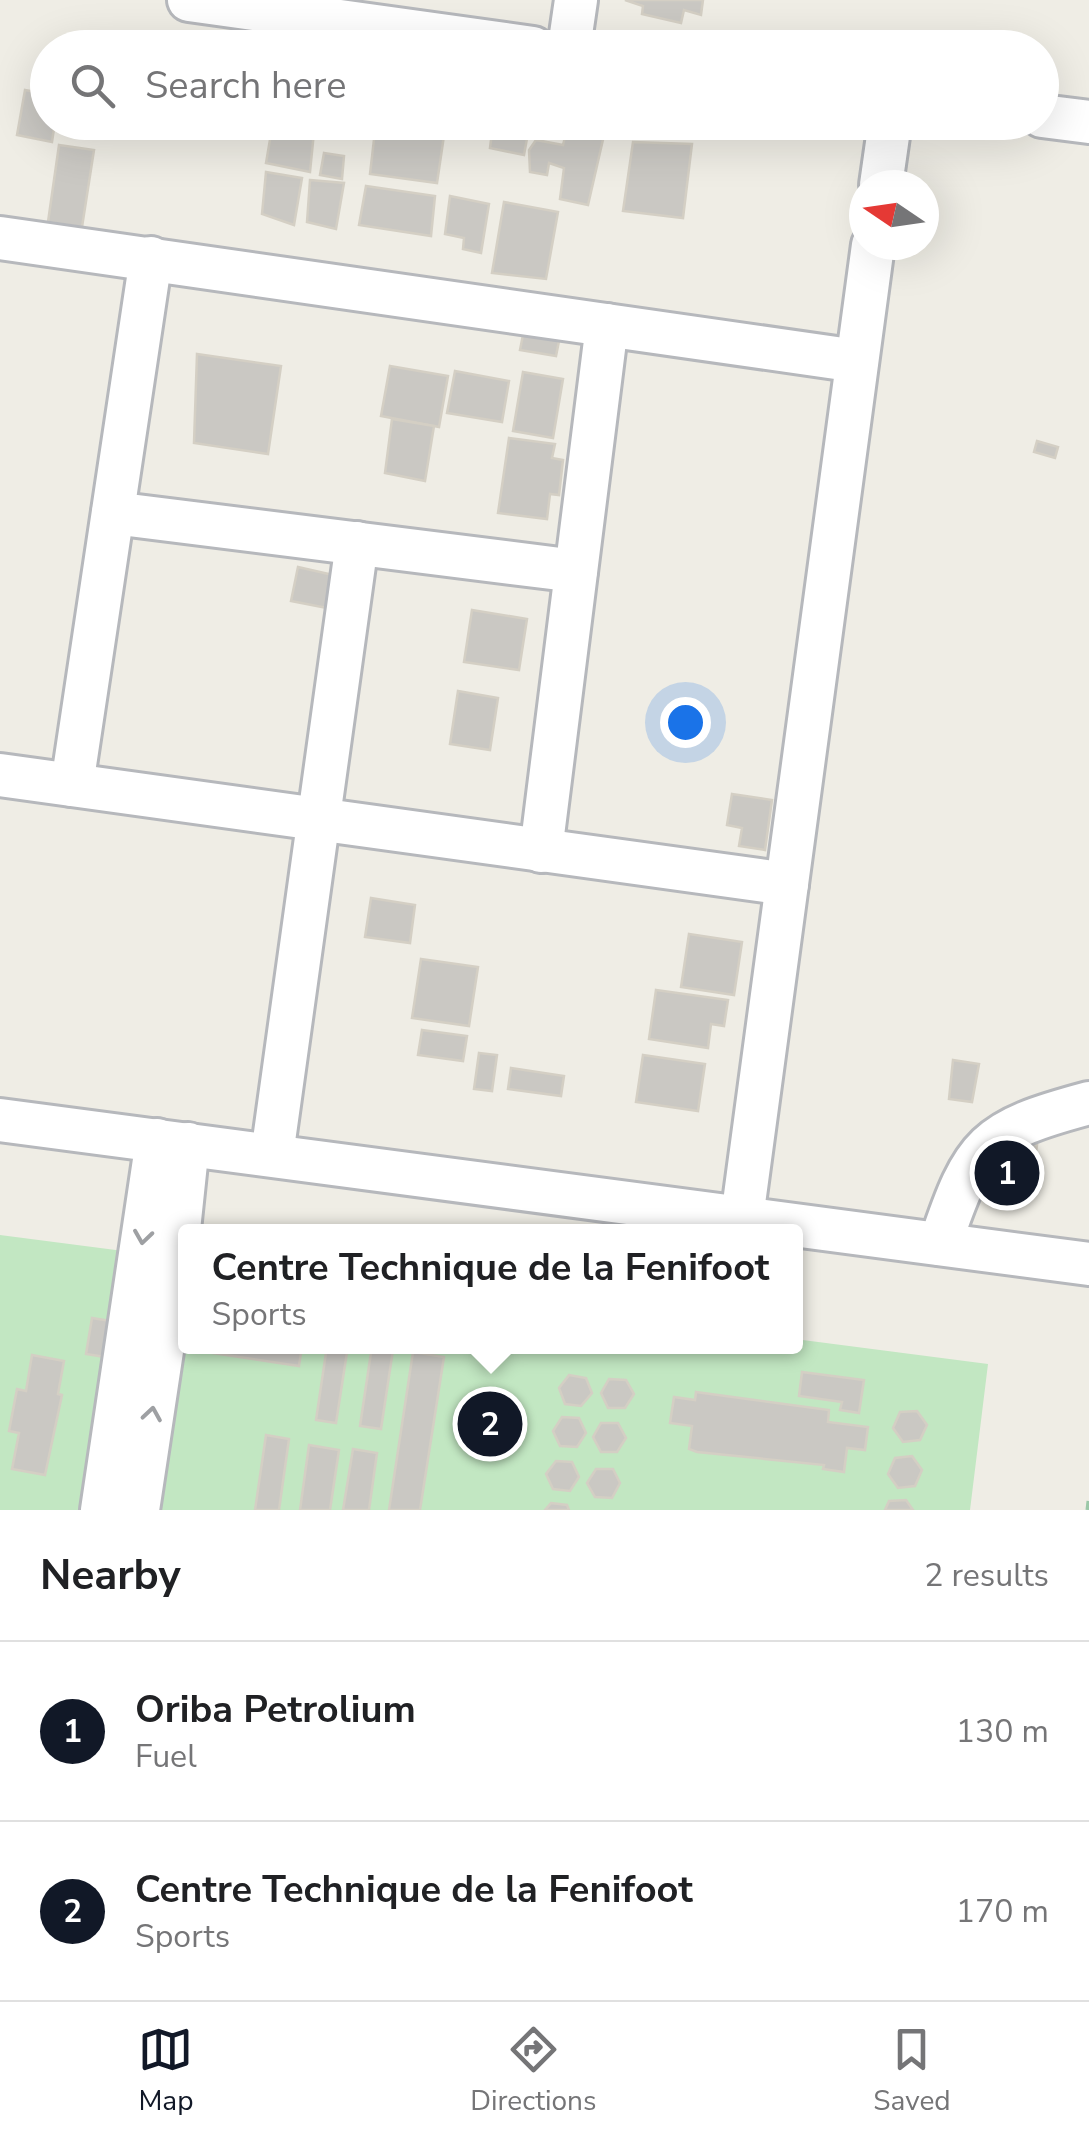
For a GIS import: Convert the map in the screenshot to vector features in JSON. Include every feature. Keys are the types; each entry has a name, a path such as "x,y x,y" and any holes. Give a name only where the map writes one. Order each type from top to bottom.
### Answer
{"street":[{"path":"190,0 404,30"},
{"path":"572,30 576,0"},
{"path":"1059,118 1089,122"},
{"path":"883,170 887,140"},
{"path":"0,238 857,361"},
{"path":"72,786 151,258"},
{"path":"742,1218 871,260"},
{"path":"541,851 607,325"},
{"path":"113,513 576,571"},
{"path":"272,1156 357,544"},
{"path":"0,776 787,884"},
{"path":"940,1244 972,1161 1017,1124 1089,1103"},
{"path":"0,1120 788,1224"},
{"path":"102,1510 172,1142"},
{"path":"138,1510 176,1258 172,1142"},
{"path":"803,1226 1089,1264"}],"path":[{"path":"1088,1510 1089,1501"}],"green space":[{"path":"0,1235 178,1258 178,1354 803,1354 803,1340 988,1364 970,1510 0,1510"}],"building":[{"path":"625,0 703,0 701,15 684,10 681,23 642,14 643,6"},
{"path":"25,90 30,91 30,138 17,135"},
{"path":"270,140 313,140 310,172 266,163"},
{"path":"374,140 443,140 437,183 370,174"},
{"path":"491,140 527,140 524,155 490,148"},
{"path":"536,140 563,145 564,140 603,140 588,205 560,199 564,168 549,163 547,175 530,172 529,150"},
{"path":"633,142 692,144 683,218 623,211"},
{"path":"59,145 94,150 82,227 48,222"},
{"path":"324,153 344,156 342,179 320,175"},
{"path":"266,172 302,178 294,225 262,214"},
{"path":"310,180 344,183 336,229 307,222"},
{"path":"366,186 435,196 431,236 359,225"},
{"path":"450,196 489,204 481,253 463,249 464,238 445,234"},
{"path":"504,202 558,212 546,279 492,273"},
{"path":"524,330 560,336 556,356 520,350"},
{"path":"197,354 281,366 268,454 194,443"},
{"path":"390,366 448,376 439,427 381,416"},
{"path":"455,371 509,381 502,422 447,413"},
{"path":"523,372 563,379 553,438 513,431"},
{"path":"392,419 434,426 425,481 385,473"},
{"path":"509,438 555,444 552,458 563,460 559,495 550,494 547,519 498,513"},
{"path":"1037,441 1058,447 1055,458 1034,452"},
{"path":"298,567 333,575 327,608 291,601"},
{"path":"472,610 527,619 519,670 464,662"},
{"path":"458,691 498,698 490,750 450,744"},
{"path":"732,794 772,800 765,850 739,846 742,828 727,825"},
{"path":"371,898 415,905 410,943 365,937"},
{"path":"689,934 742,942 734,995 681,987"},
{"path":"421,959 478,967 469,1026 412,1018"},
{"path":"656,990 728,1000 724,1026 711,1024 708,1048 649,1039"},
{"path":"422,1030 467,1036 463,1061 418,1055"},
{"path":"479,1053 497,1055 492,1091 474,1089"},
{"path":"643,1055 705,1064 698,1111 636,1102"},
{"path":"953,1060 979,1064 972,1102 949,1099"},
{"path":"511,1068 564,1076 561,1096 508,1089"},
{"path":"1002,1139 1037,1145 1029,1198 994,1190"},
{"path":"92,1318 111,1321 105,1357 86,1354"},
{"path":"219,1354 301,1354 299,1366"},
{"path":"326,1354 347,1354 336,1423 316,1420"},
{"path":"371,1354 392,1354 381,1429 360,1426"},
{"path":"413,1354 444,1357 420,1510 389,1510"},
{"path":"32,1355 64,1361 58,1394 62,1395 45,1475 12,1469 19,1433 9,1431 17,1389 26,1391"},
{"path":"802,1372 864,1380 859,1413 840,1410 842,1402 799,1396"},
{"path":"569,1375 586,1378 592,1393 581,1406 565,1404 559,1388"},
{"path":"609,1379 626,1380 634,1394 625,1408 608,1408 601,1393"},
{"path":"696,1392 829,1410 828,1422 868,1427 865,1450 847,1448 844,1472 823,1469 824,1465 697,1452 689,1449 692,1426 670,1423 674,1397 695,1400"},
{"path":"917,1411 927,1425 920,1440 903,1442 893,1428 900,1412"},
{"path":"562,1417 579,1418 586,1433 577,1447 560,1446 553,1431"},
{"path":"601,1423 618,1423 626,1438 617,1452 601,1452 593,1437"},
{"path":"266,1435 289,1439 279,1510 255,1510"},
{"path":"309,1445 339,1450 330,1510 300,1510"},
{"path":"353,1449 377,1453 369,1510 343,1510"},
{"path":"912,1456 922,1470 915,1486 898,1488 888,1474 895,1458"},
{"path":"556,1461 572,1462 579,1477 570,1491 553,1489 546,1474"},
{"path":"596,1469 613,1469 620,1483 612,1498 595,1497 587,1483"},
{"path":"906,1500 913,1510 885,1510 889,1501"},
{"path":"551,1503 567,1505 569,1510 545,1510"}],"place":[{"name":"Oriba Petrolium","path":"1007,1173"},
{"name":"Centre Technique de la Fenifoot","path":"490,1424"}]}
